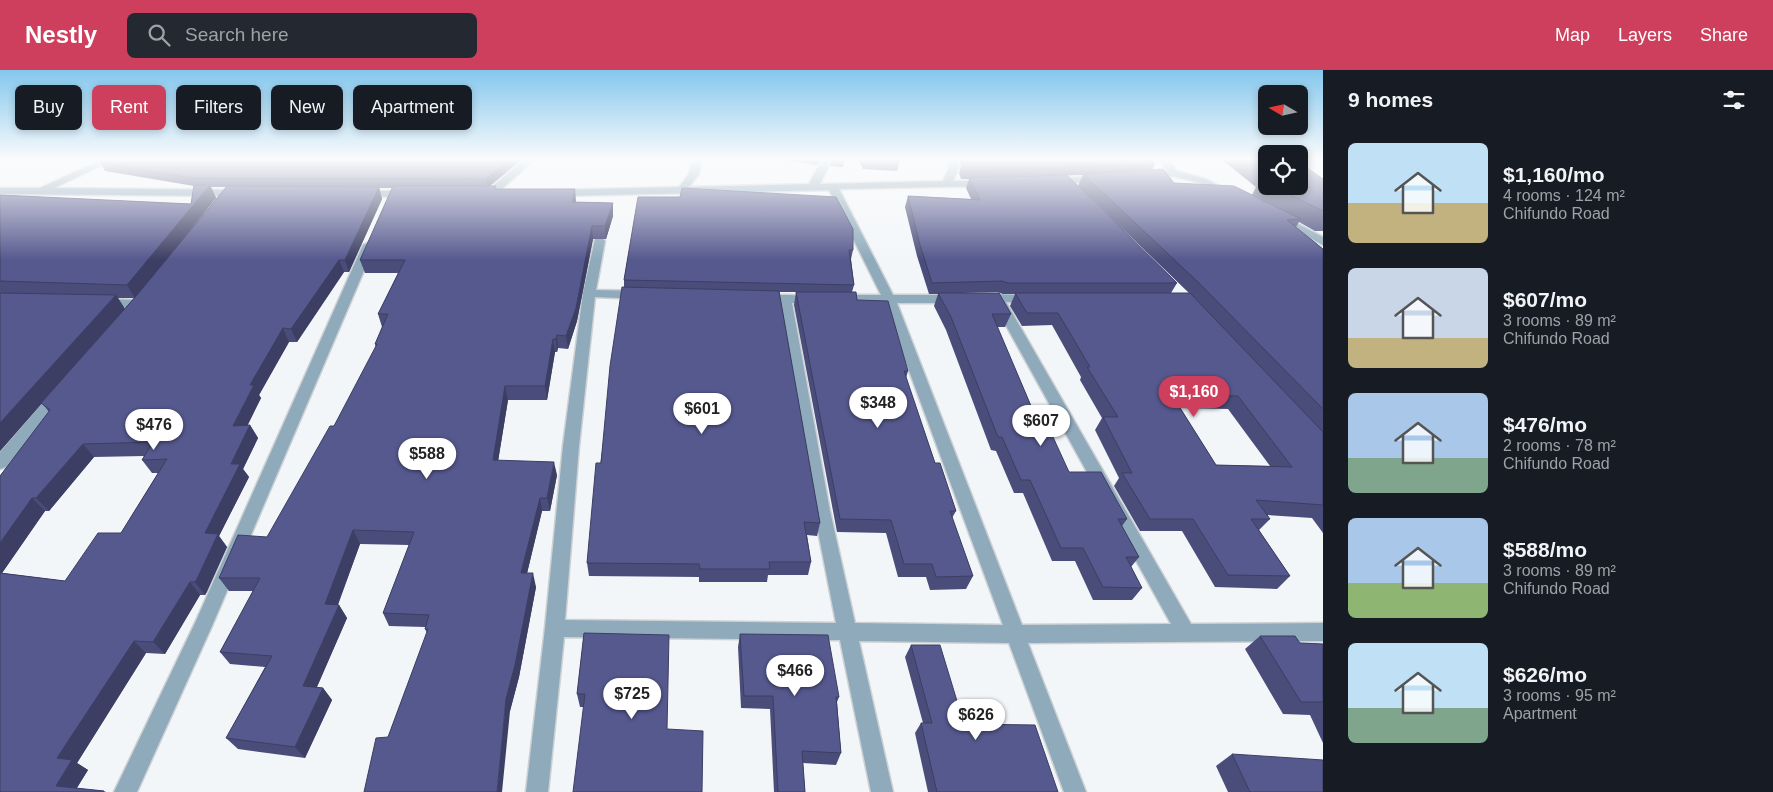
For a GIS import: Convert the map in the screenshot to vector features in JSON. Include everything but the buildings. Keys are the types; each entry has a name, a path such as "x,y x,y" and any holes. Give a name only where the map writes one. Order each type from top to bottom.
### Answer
{"street":[{"path":"199,193 247,193"},
{"path":"216,208 228,193"},
{"path":"487,193 485,194 510,194"},
{"path":"549,193 562,193"},
{"path":"836,193 889,299 1074,792"},
{"path":"1228,193 1239,198"},
{"path":"352,194 421,194"},
{"path":"383,212 391,194"},
{"path":"1270,212 1323,242"},
{"path":"125,792 203,626 375,230"},
{"path":"537,792 555,628 571,446 589,293 599,241"},
{"path":"589,293 656,296"},
{"path":"998,298 1186,633"},
{"path":"752,299 1047,299"},
{"path":"785,299 822,511 850,632 882,792"},
{"path":"89,302 142,300 126,318"},
{"path":"0,463 69,382"},
{"path":"555,628 1015,634 1323,632"}]}
